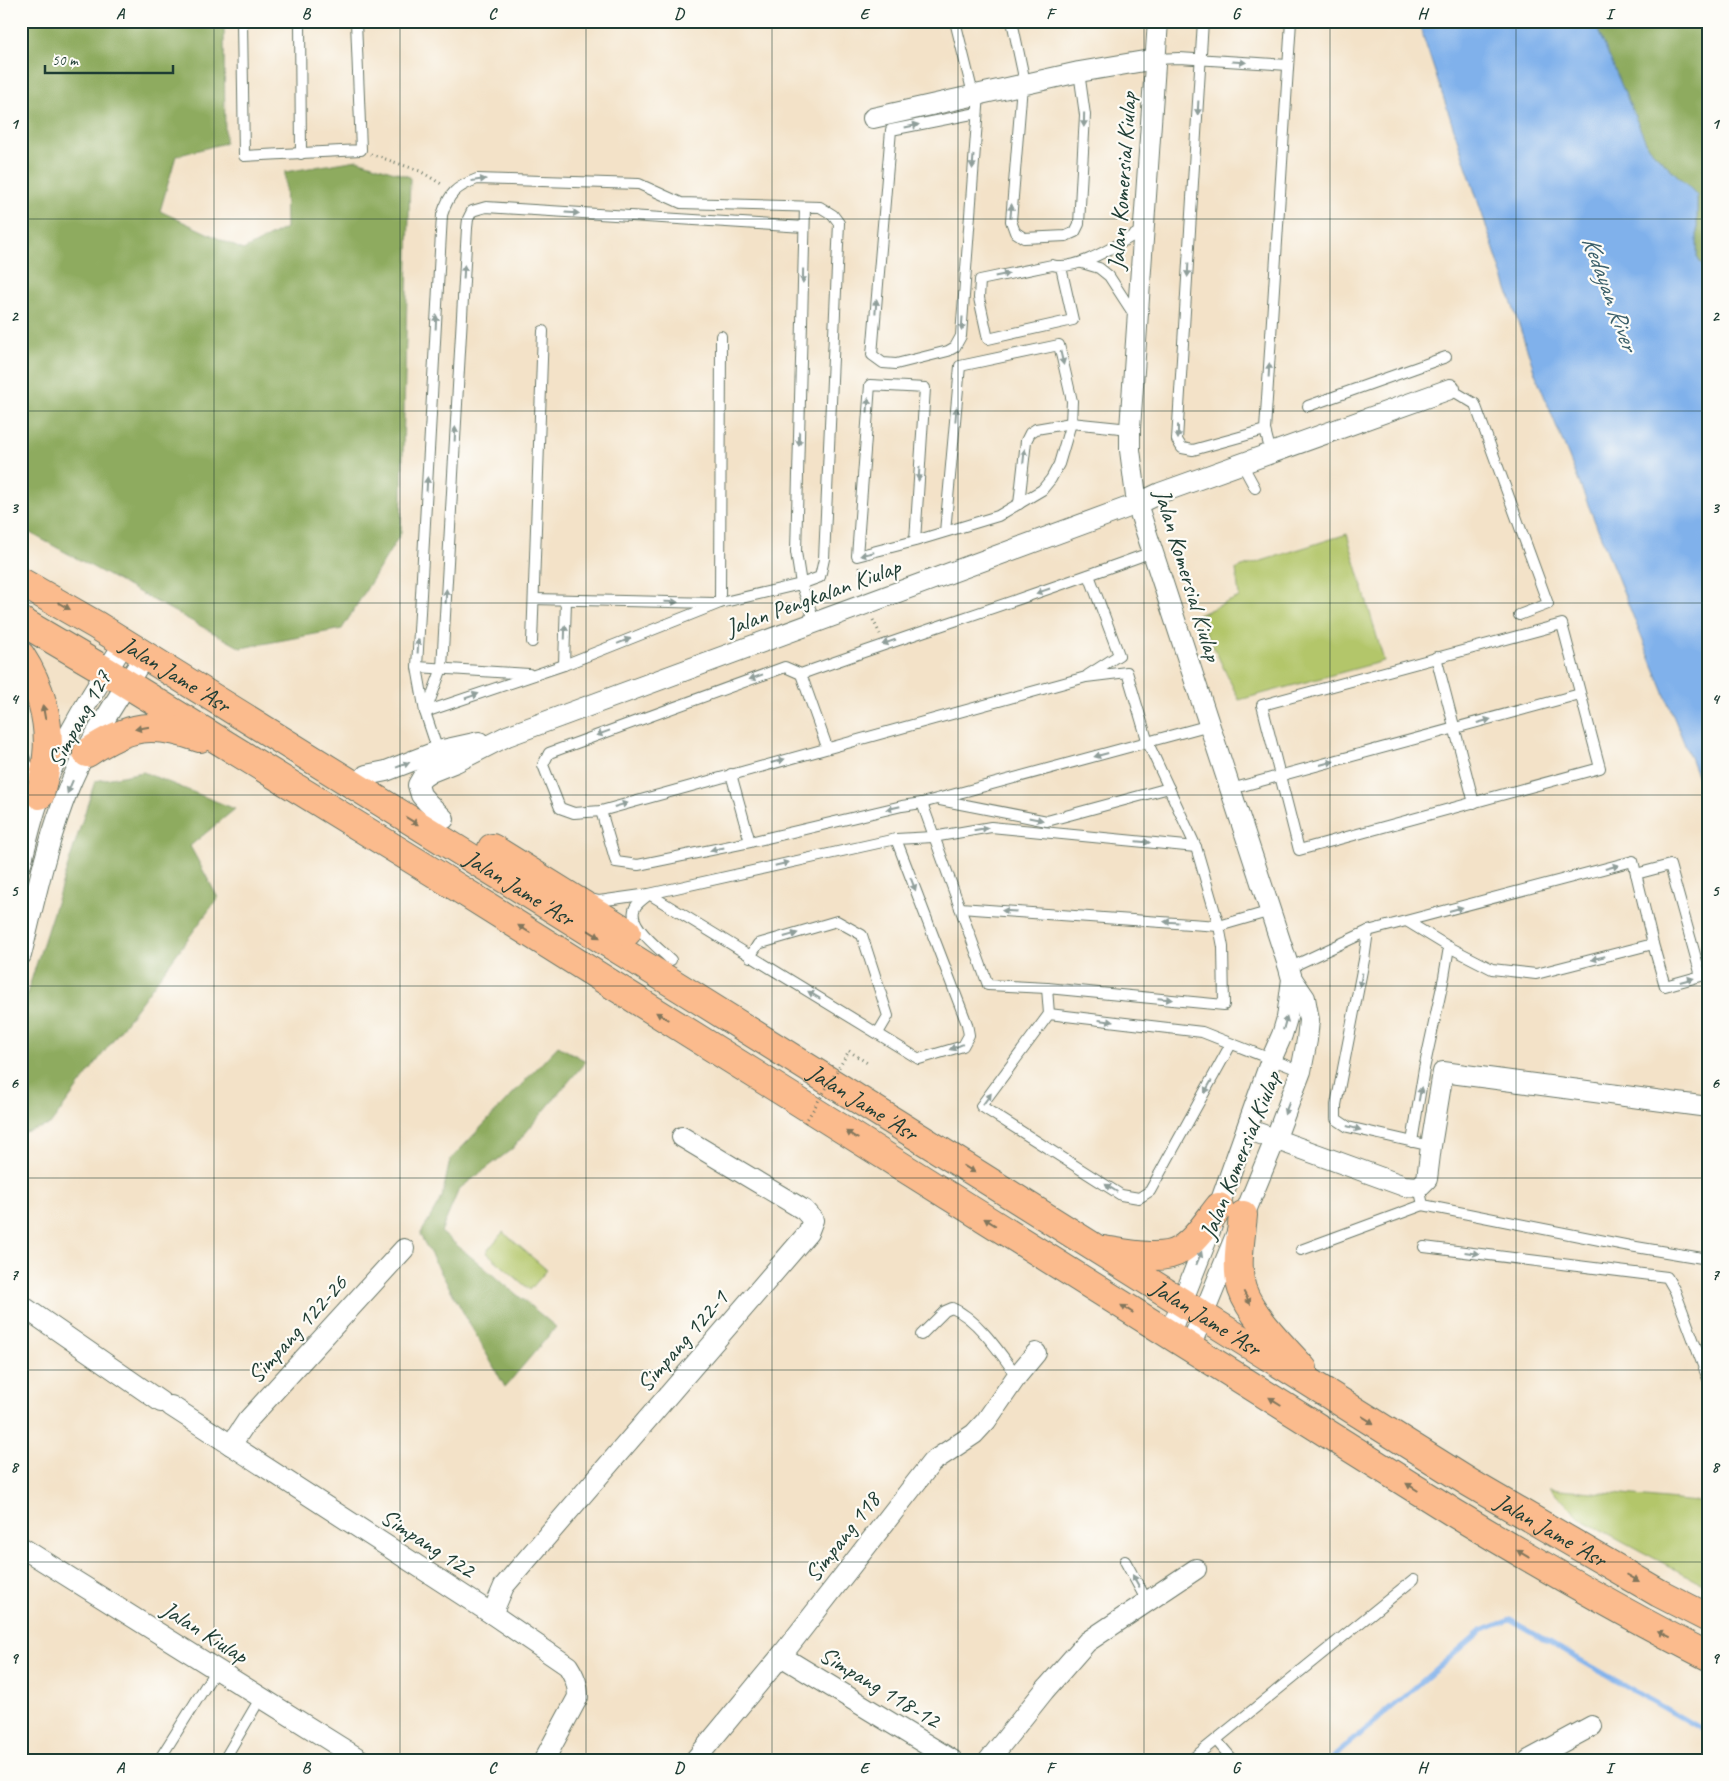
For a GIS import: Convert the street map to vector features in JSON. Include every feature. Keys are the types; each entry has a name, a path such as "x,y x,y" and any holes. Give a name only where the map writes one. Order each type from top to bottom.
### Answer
{"main road":[{"name":"Jalan Jame 'Asr","path":"21,582 135,649 936,1148 1470,1484 1659,1593 1708,1618"},
{"name":"Jalan Jame 'Asr","path":"21,621 239,752 1488,1533 1643,1623 1708,1656"},
{"path":"21,656 38,688 44,709 48,738 47,756 40,795"},
{"path":"87,752 107,740 128,731 151,727 177,730 239,752"},
{"path":"382,841 345,802 282,762 272,752 266,742 266,731 304,738 444,819 566,893 803,1047 936,1148"},
{"path":"1095,1248 1158,1256 1178,1252 1231,1211 1242,1289 1254,1311 1272,1334 1326,1394"}],"street":[{"name":"Jalan Komersial Kiulap","path":"1158,21 1130,429 1130,450 1136,504 1271,910 1290,973 1304,998 1309,1020 1301,1071 1275,1140 1231,1211 1179,1341"},
{"path":"873,118 893,122 978,104 1022,85 1079,72 1156,59"},
{"name":"Jalan Pengkalan Kiulap","path":"507,736 1136,504 1160,493 1450,390"},
{"name":"Simpang 127","path":"21,864 40,795 64,742 117,677 135,649"},
{"name":"Simpang 127","path":"21,955 51,838 70,785 87,752 117,677"},
{"path":"366,775 386,771 438,751 507,736"},
{"path":"444,819 421,795 418,786 422,778 507,736"},
{"name":"Jalan Komersial Kiulap","path":"1231,1211 1247,1129 1287,1018 1290,973"},
{"path":"1247,1129 1404,1186 1421,1196 1428,1179 1421,1144 1434,1071 1708,1107"},
{"name":"Simpang 122-1","path":"492,1614 504,1586 808,1233 813,1220 804,1210 682,1137"},
{"name":"Simpang 122-26","path":"231,1445 247,1421 404,1249"},
{"name":"Simpang 122","path":"21,1305 166,1404 492,1614 568,1666 578,1686 578,1697 544,1760"},
{"name":"Simpang 118","path":"695,1760 781,1656 932,1462 974,1434 986,1421 1016,1376 1036,1354"},
{"name":"Jalan Kiulap","path":"21,1546 360,1759"},
{"path":"989,1760 1044,1691 1087,1642 1196,1569"},
{"name":"Simpang 118-12","path":"781,1656 952,1760"},
{"path":"1529,1760 1592,1726"}],"lane":[{"path":"242,21 244,156 361,150 356,21"},
{"path":"300,21 301,154"},
{"path":"893,122 872,355 882,363 896,364 948,351 955,347 961,336 978,104 971,86 955,21"},
{"path":"1012,21 1023,72 1011,221 1015,232 1024,238 1066,236 1075,232 1079,224 1084,115 1079,72"},
{"path":"1203,21 1177,440 1182,448 1193,450 1265,430"},
{"path":"1271,453 1265,430 1290,21"},
{"path":"1156,59 1288,65"},
{"path":"426,712 564,665 720,603 801,584 820,577 824,559 839,223 833,215 820,207 681,203 640,184 477,179 464,183 453,191 442,215 417,667 426,712 438,751 456,762"},
{"path":"426,712 442,668 467,228 468,219 472,211 486,207 804,228"},
{"path":"806,207 796,552 801,584 815,622"},
{"path":"1061,267 1073,320 988,339 979,298 980,280 1052,264 1061,267 1082,263 1144,229"},
{"path":"1082,263 1099,268 1109,276 1138,320"},
{"path":"532,642 543,331"},
{"path":"720,603 722,336"},
{"path":"915,541 926,388 870,385 857,556 915,541 998,516 1042,490 1051,479 1059,464 1071,423 1072,401 1059,345 960,366 944,532"},
{"path":"1308,406 1446,357"},
{"path":"1450,390 1474,404 1548,604 1519,615"},
{"path":"1019,504 1026,441 1030,433 1036,429 1071,423 1130,429"},
{"path":"1242,464 1255,488"},
{"path":"922,804 988,985 1047,988 1224,1005 1223,947 1220,926 1196,847 1148,743 1127,672 1086,677 601,811 574,813 560,808 543,765 549,753 785,667 801,674 1152,552"},
{"path":"1086,677 1118,656 1090,575"},
{"path":"534,599 720,603"},
{"path":"564,665 566,600"},
{"path":"1562,624 1580,694 1600,768 1298,850 1262,705 1562,624"},
{"path":"1436,657 1474,803"},
{"path":"417,667 534,674"},
{"path":"801,674 827,748"},
{"path":"1231,789 1580,694"},
{"path":"601,811 616,862 638,865 750,842 902,806 922,804 1210,725"},
{"path":"21,750 40,795"},
{"path":"731,774 750,842"},
{"path":"937,800 1046,820 1169,788"},
{"path":"566,893 599,901 649,894 896,838 933,837 991,827 1196,847"},
{"path":"649,894 919,1059 963,1046 969,1035 967,1024 896,838"},
{"path":"1290,973 1368,931 1408,922 1633,861 1636,874 1653,944 1665,986 1701,976 1670,864 1636,874"},
{"path":"649,894 636,906 633,918 643,933 671,960"},
{"path":"960,908 1220,926 1271,910"},
{"path":"750,956 758,944 837,921 862,935 888,1016 878,1033"},
{"path":"1408,922 1449,947 1492,969 1536,974 1653,944"},
{"path":"1368,931 1336,1105 1336,1119 1348,1127 1421,1144"},
{"path":"1434,1071 1449,947"},
{"path":"1047,988 1049,1014 981,1106 1121,1195 1139,1198 1150,1191 1232,1044"},
{"path":"1049,1014 1202,1032 1301,1071"},
{"path":"1301,1250 1421,1196 1630,1246 1706,1261"},
{"path":"1424,1247 1667,1277 1675,1291 1708,1379"},
{"path":"921,1335 945,1311 952,1308 961,1312 996,1346 1016,1376"},
{"path":"1125,1560 1147,1601"},
{"path":"1192,1760 1414,1579"},
{"path":"159,1760 217,1668"},
{"path":"224,1760 261,1697"},
{"path":"1216,1740 1234,1760"}],"path":[{"path":"361,150 420,171 453,191"},
{"path":"804,1123 849,1051 869,1064"}],"green space":[{"path":"21,21 224,21 225,143 176,156 160,211 243,250 286,228 285,172 357,160 410,177 401,533 342,629 241,648 21,528"},
{"path":"1708,25 1708,276 1697,257 1697,195 1648,147 1598,32"},
{"path":"1347,534 1384,661 1239,700 1198,615 1239,597 1236,569"},
{"path":"143,772 235,809 190,846 218,898 50,1125 21,1133 21,1012 95,781"},
{"path":"558,1046 586,1061 512,1149 459,1189 441,1232 556,1327 505,1387 420,1235 442,1197 450,1160"},
{"path":"503,1232 547,1270 530,1290 486,1252"},
{"path":"1550,1488 1708,1503 1708,1587 1581,1519"}],"water":[{"name":"Kedayan River","path":"1418,21 1594,21 1648,147 1697,195 1697,257 1708,276 1708,802 1535,373"}],"waterway":[{"path":"1330,1760 1481,1631 1510,1620 1708,1733"}]}
